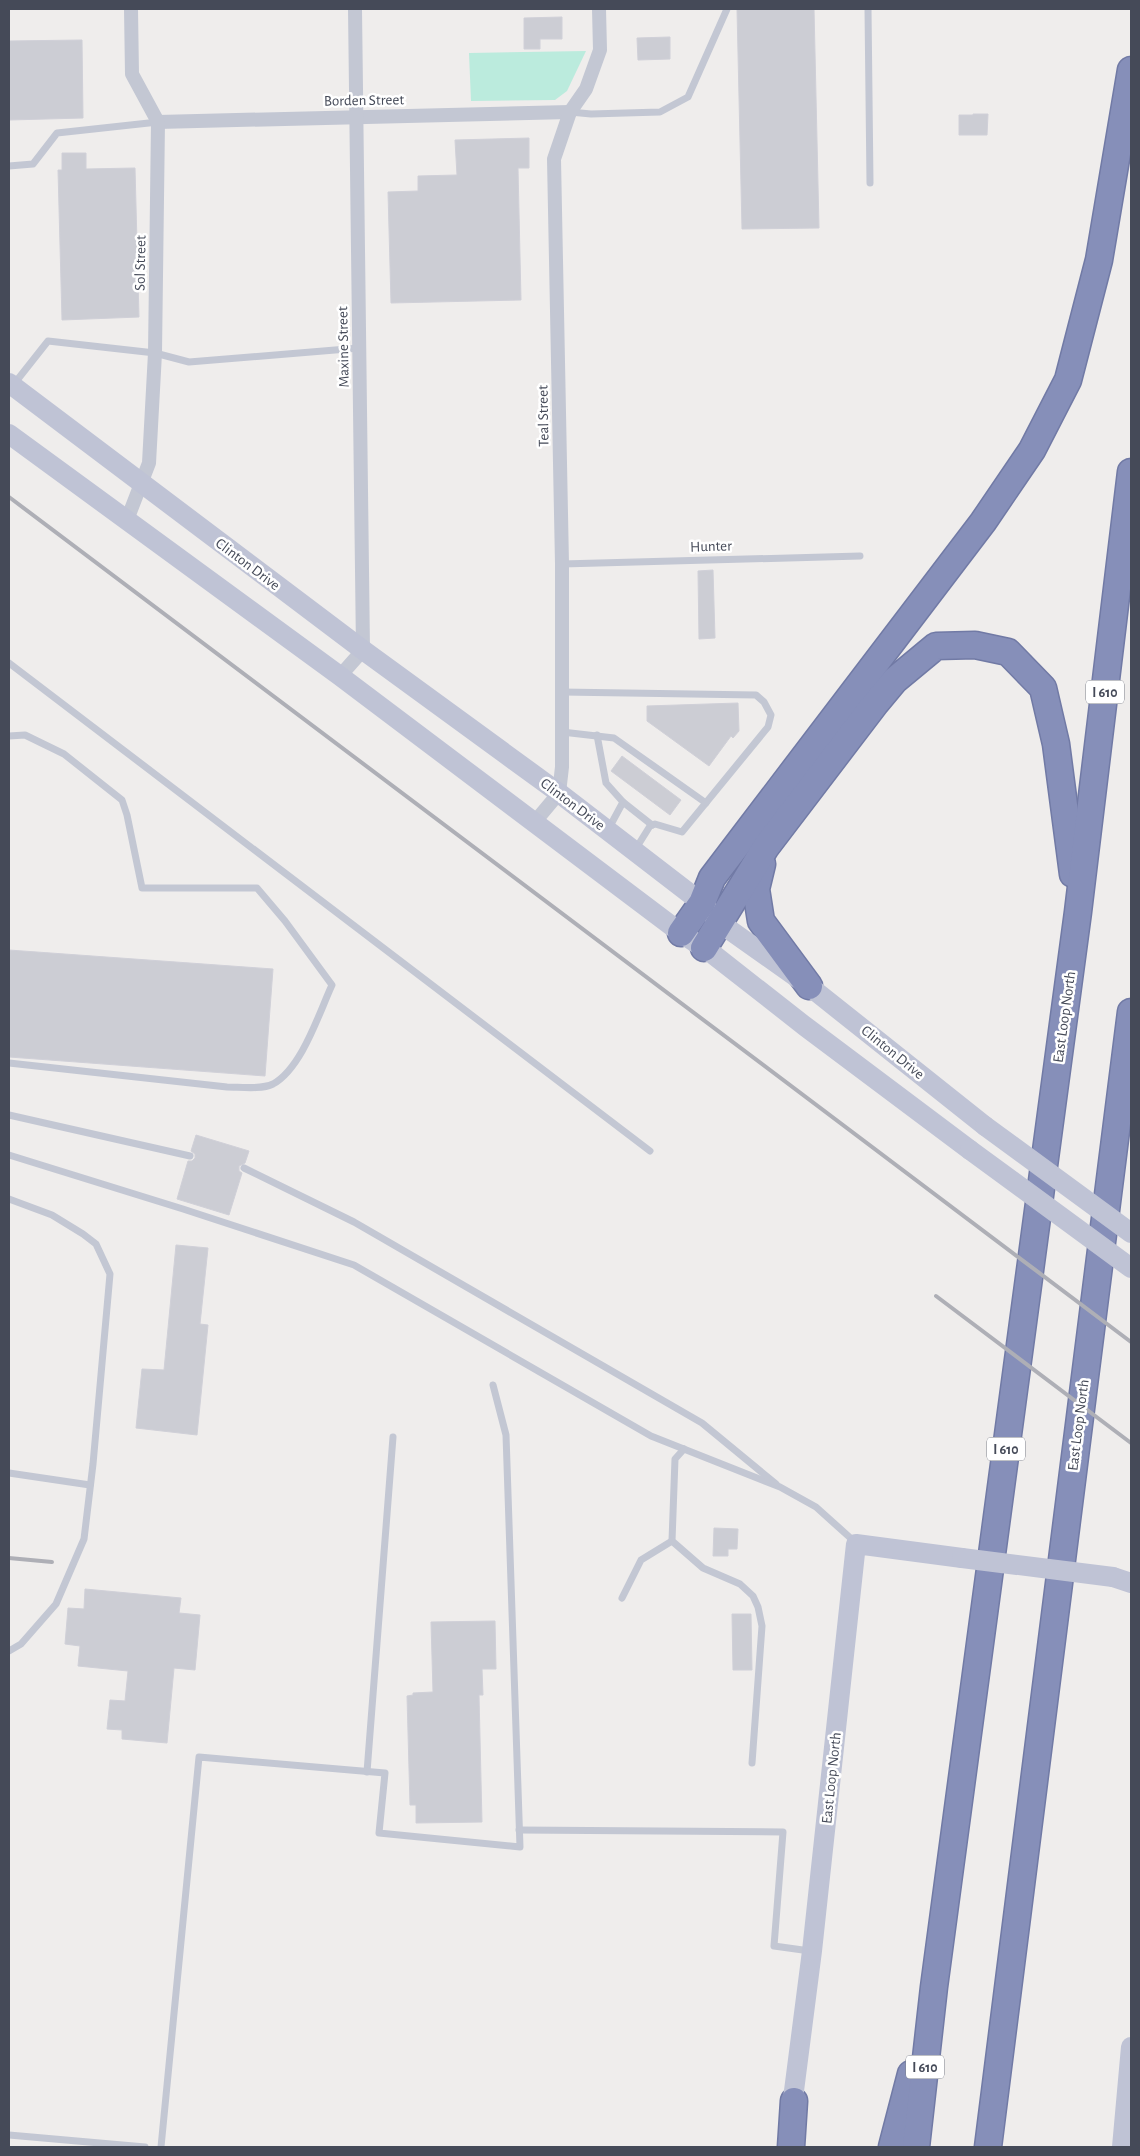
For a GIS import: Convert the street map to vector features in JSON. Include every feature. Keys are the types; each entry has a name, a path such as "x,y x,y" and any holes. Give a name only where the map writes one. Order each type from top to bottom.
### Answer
{"highway":[{"path":"681,933 702,903 712,878 983,522 1032,450 1068,380 1099,260 1131,70"},
{"name":"East Loop North","path":"916,2147 934,1987 1078,912 1131,472"},
{"path":"704,948 766,847 895,680 936,646 975,645 1008,652 1043,688 1056,744 1078,912"},
{"path":"766,847 756,889 761,921 809,986"},
{"name":"East Loop North","path":"988,2147 1117,1111 1131,1012"},
{"path":"1117,1111 1131,1063"},
{"path":"892,2147 934,1987"},
{"path":"791,2147 794,2101"}],"main road":[{"name":"Clinton Drive","path":"11,385 363,650 559,793 702,903 720,923 809,986 985,1126 1131,1233"},
{"name":"Clinton Drive","path":"9,434 340,676 533,824 704,948 970,1150 1131,1268"},
{"path":"856,1544 1122,1580"},
{"name":"East Loop North","path":"783,2147 794,2101 856,1544"},
{"path":"1122,2147 1131,2048"}],"street":[{"name":"Sol Street","path":"127,520 149,463 155,353 158,122 132,74 131,9"},
{"name":"Maxine Street","path":"354,9 363,650"},
{"name":"Teal Street","path":"559,793 562,767 562,564 554,159 570,112 586,89 600,50 599,9"},
{"name":"Borden Street","path":"158,122 570,112"},
{"path":"340,676 363,650"},
{"path":"533,824 559,793"}],"lane":[{"path":"570,112 591,114 660,112 688,97 727,9"},
{"path":"868,9 870,183"},
{"path":"9,166 32,164 57,134 158,122"},
{"path":"11,385 48,341 155,353 188,362 359,348"},
{"name":"Hunter","path":"562,564 860,556"},
{"path":"9,662 650,1151"},
{"path":"562,692 756,695 764,702 771,714 768,727 682,832 664,826 652,825 623,802 606,783 597,735"},
{"path":"562,732 614,738 706,803"},
{"path":"9,736 25,735 64,754 122,800 127,815 142,888 257,888 285,920 332,985 298,1061 273,1084 254,1087 227,1087 9,1062"},
{"path":"608,831 623,802"},
{"path":"634,851 652,825"},
{"path":"9,1115 190,1156"},
{"path":"9,1155 354,1265 651,1436 780,1488 816,1507 856,1544"},
{"path":"244,1168 354,1222 702,1423 780,1488"},
{"path":"9,1200 52,1215 83,1234 96,1244 110,1274 84,1539 56,1604 21,1644 9,1651"},
{"path":"161,2147 199,1758 385,1773 379,1833 520,1847 506,1435 493,1385"},
{"path":"367,1772 392,1437"},
{"path":"672,1541 675,1459 684,1449"},
{"path":"9,1473 90,1485"},
{"path":"622,1598 641,1560 672,1541"},
{"path":"672,1541 703,1568 740,1584 752,1596 758,1607 763,1639 752,1763"},
{"path":"519,1830 782,1832 774,1946 812,1951"},
{"path":"9,2135 145,2147"}],"green space":[{"path":"586,51 567,91 555,100 471,101 469,53"}],"building":[{"path":"737,9 814,9 819,228 742,229"},
{"path":"562,17 562,39 540,39 540,49 524,49 524,18"},
{"path":"670,37 670,59 638,60 637,38"},
{"path":"82,40 83,118 9,120 9,41"},
{"path":"988,114 987,135 959,135 959,115"},
{"path":"529,138 529,168 518,168 521,300 391,303 388,192 418,191 418,176 457,175 455,140"},
{"path":"62,153 86,153 86,169 135,168 139,317 62,320 58,170 62,170"},
{"path":"713,570 715,638 699,639 698,571"},
{"path":"738,703 739,731 733,738 731,736 709,766 647,721 647,706"},
{"path":"622,756 681,800 670,815 611,771"},
{"path":"9,950 273,969 265,1076 9,1057"},
{"path":"196,1135 249,1151 245,1163 239,1166 239,1171 242,1173 229,1215 177,1199 188,1161 192,1161 195,1158 195,1154 191,1151"},
{"path":"176,1245 208,1248 200,1324 208,1325 197,1435 136,1428 142,1369 164,1370"},
{"path":"714,1528 738,1529 737,1549 728,1549 728,1556 713,1556"},
{"path":"85,1589 181,1598 179,1613 200,1615 195,1670 174,1668 167,1743 122,1739 122,1730 107,1729 110,1700 125,1701 128,1671 78,1666 80,1646 65,1644 68,1608 84,1609"},
{"path":"732,1614 751,1614 752,1670 733,1670"},
{"path":"495,1621 496,1669 482,1669 483,1695 479,1695 482,1822 416,1823 416,1805 410,1805 407,1696 413,1695 413,1693 433,1692 431,1622"}],"railway":[{"path":"9,497 1131,1342"},
{"path":"936,1296 1131,1443"},
{"path":"9,1558 52,1562"}]}
